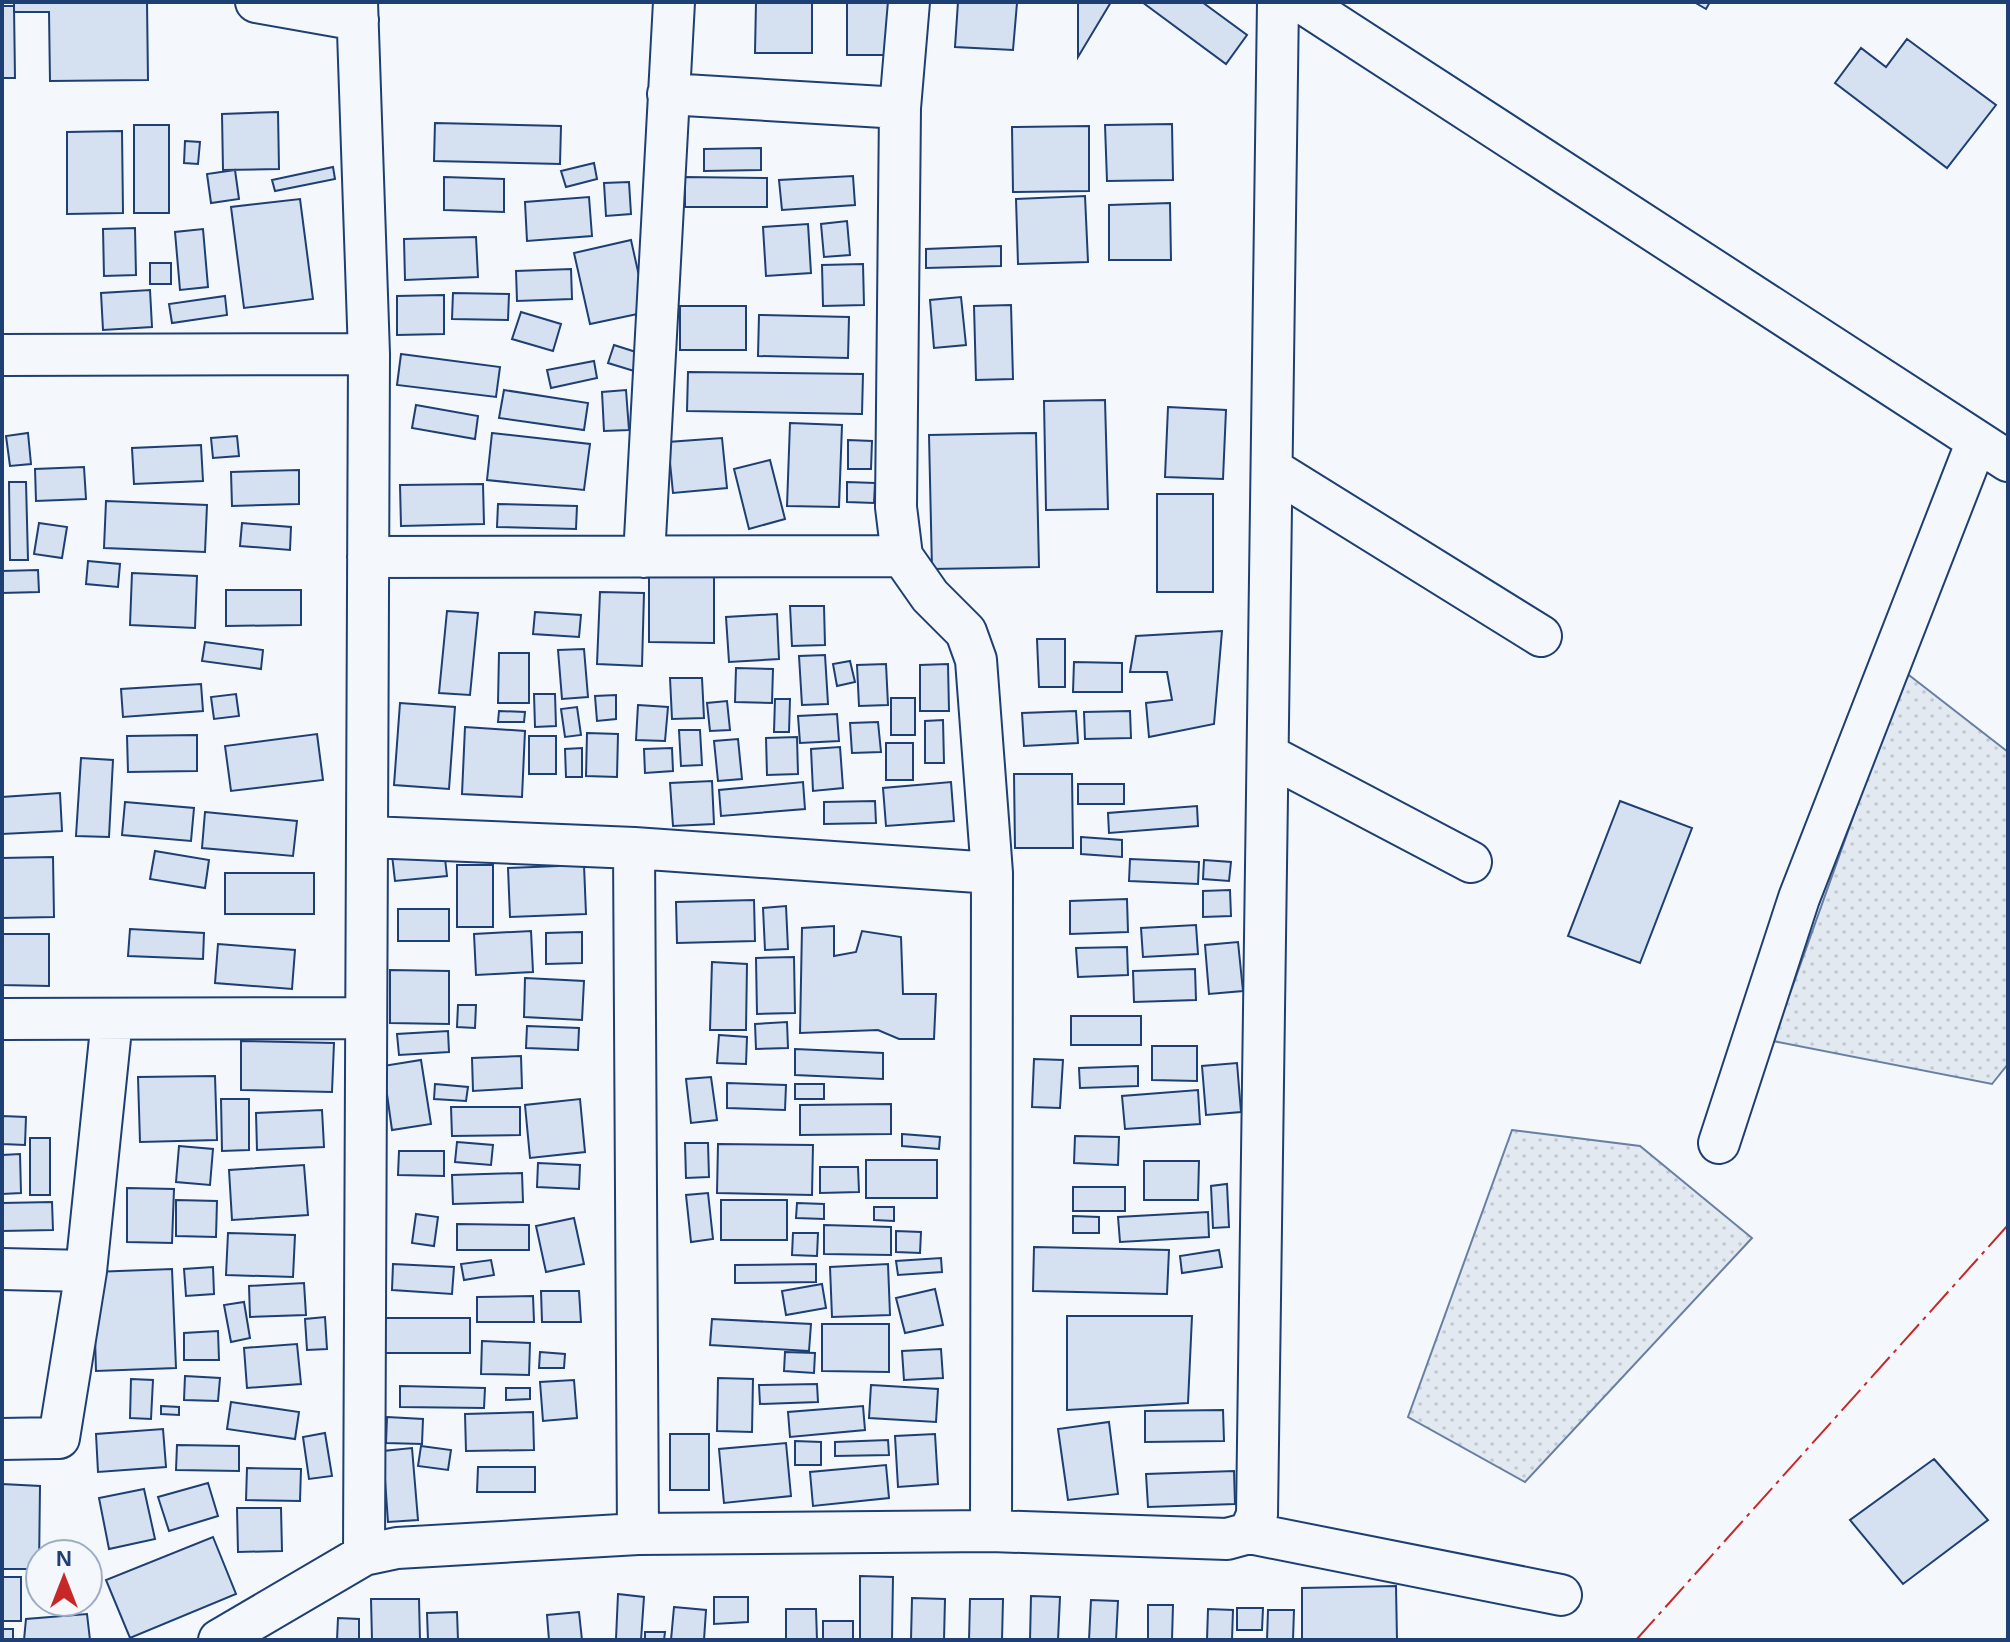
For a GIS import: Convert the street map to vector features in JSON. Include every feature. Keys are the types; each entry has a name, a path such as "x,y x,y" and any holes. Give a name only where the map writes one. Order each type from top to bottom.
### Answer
{"street":[{"path":"256,2 357,11 369,354 364,1555"},
{"path":"644,557 674,2"},
{"path":"909,2 900,108 896,507 902,556 930,596 966,632 976,660 992,873 991,1531"},
{"path":"1249,1533 1257,1515 1278,2"},
{"path":"1301,2 1993,451 1799,898 1719,1143"},
{"path":"668,94 900,108"},
{"path":"2,355 369,354"},
{"path":"1272,469 1541,636"},
{"path":"368,557 902,556"},
{"path":"1268,755 1471,862"},
{"path":"369,837 634,848 992,873"},
{"path":"634,848 638,1534"},
{"path":"2,1019 364,1018"},
{"path":"2,1439 59,1438 86,1271 112,1019"},
{"path":"2,1269 86,1271"},
{"path":"219,1640 364,1555 397,1548 638,1534 991,1531 1227,1539 1249,1533 1561,1595"}],"shaded area":[{"path":"1905,672 2008,752 2008,1064 1992,1084 1773,1041"},
{"path":"1512,1130 1640,1146 1752,1238 1525,1482 1408,1417"}],"building":[{"path":"14,2 147,2 148,80 50,81 49,12 14,12"},
{"path":"756,2 812,2 812,53 755,53"},
{"path":"847,2 902,2 902,55 847,55"},
{"path":"958,2 1017,3 1013,50 955,47"},
{"path":"1078,2 1111,2 1078,57"},
{"path":"1142,2 1202,2 1247,35 1226,64"},
{"path":"1694,2 1710,2 1706,9"},
{"path":"2,6 14,6 15,78 2,78"},
{"path":"1907,39 1996,105 1947,168 1835,83 1861,48 1886,67"},
{"path":"278,112 279,169 223,170 222,114"},
{"path":"435,123 561,126 560,164 434,161"},
{"path":"1172,124 1173,180 1107,181 1105,125"},
{"path":"134,125 169,125 169,213 134,213"},
{"path":"1089,126 1089,191 1013,192 1012,127"},
{"path":"122,131 123,213 67,214 67,132"},
{"path":"185,141 200,142 198,164 184,163"},
{"path":"761,148 761,170 704,171 704,149"},
{"path":"594,163 597,179 566,187 561,171"},
{"path":"333,167 335,179 275,191 272,180"},
{"path":"235,170 239,199 211,203 207,174"},
{"path":"853,176 855,205 782,210 779,180"},
{"path":"444,177 504,179 504,212 444,210"},
{"path":"685,177 767,178 767,207 685,207"},
{"path":"629,182 631,214 606,216 604,183"},
{"path":"1085,196 1088,262 1018,264 1016,199"},
{"path":"589,197 592,236 527,241 525,202"},
{"path":"300,199 313,299 244,308 231,207"},
{"path":"1170,203 1171,260 1109,260 1109,205"},
{"path":"847,221 850,255 824,257 821,224"},
{"path":"808,224 811,273 766,276 763,227"},
{"path":"135,228 136,275 104,276 103,229"},
{"path":"203,229 208,287 180,290 175,232"},
{"path":"476,237 478,277 405,280 404,239"},
{"path":"631,240 647,312 590,324 574,253"},
{"path":"1001,246 1001,266 926,268 926,249"},
{"path":"150,263 171,263 171,284 150,284"},
{"path":"863,264 864,305 823,306 822,265"},
{"path":"571,269 572,299 517,301 516,271"},
{"path":"150,290 152,327 103,330 101,293"},
{"path":"453,293 509,294 508,320 452,319"},
{"path":"444,295 444,334 397,335 397,296"},
{"path":"225,296 227,315 172,323 169,304"},
{"path":"961,297 966,345 934,348 930,300"},
{"path":"1011,305 1013,379 976,380 974,306"},
{"path":"680,306 746,306 746,350 680,350"},
{"path":"521,312 561,324 553,351 512,339"},
{"path":"759,315 849,317 848,358 758,356"},
{"path":"614,345 639,353 634,371 608,363"},
{"path":"401,354 500,367 496,397 397,385"},
{"path":"594,361 597,378 551,388 547,370"},
{"path":"688,372 863,374 862,414 687,411"},
{"path":"504,390 588,403 584,430 499,418"},
{"path":"626,390 629,430 604,431 602,392"},
{"path":"1105,400 1108,509 1046,510 1044,401"},
{"path":"416,405 478,416 475,439 412,428"},
{"path":"1168,407 1226,410 1223,479 1165,477"},
{"path":"790,423 842,425 839,507 787,506"},
{"path":"28,433 31,464 10,466 6,436"},
{"path":"492,433 590,444 584,490 487,480"},
{"path":"1036,433 1039,567 932,569 929,435"},
{"path":"237,436 239,456 213,458 211,438"},
{"path":"722,438 727,488 673,493 668,442"},
{"path":"848,440 872,441 871,469 848,469"},
{"path":"201,445 203,481 134,484 132,448"},
{"path":"770,460 785,519 749,529 734,469"},
{"path":"84,467 86,499 36,501 35,469"},
{"path":"299,470 299,504 232,506 231,472"},
{"path":"9,482 26,482 28,560 10,560"},
{"path":"847,482 875,483 874,503 847,502"},
{"path":"483,484 484,524 401,526 400,485"},
{"path":"1157,494 1213,494 1213,592 1157,592"},
{"path":"106,501 207,505 205,552 104,548"},
{"path":"498,504 577,506 576,529 497,527"},
{"path":"39,523 67,527 62,558 34,554"},
{"path":"242,523 291,527 290,550 240,546"},
{"path":"88,561 120,564 118,587 86,584"},
{"path":"38,570 39,592 2,593 2,571"},
{"path":"132,573 197,576 195,628 130,625"},
{"path":"649,574 714,575 714,643 649,642"},
{"path":"226,590 301,590 301,625 226,626"},
{"path":"600,592 644,593 642,666 597,664"},
{"path":"790,606 824,606 825,645 792,646"},
{"path":"447,611 478,613 470,695 439,693"},
{"path":"535,612 581,615 579,637 533,634"},
{"path":"777,614 779,659 729,662 726,617"},
{"path":"1222,631 1214,724 1149,737 1146,703 1172,700 1167,672 1130,672 1136,636"},
{"path":"1037,639 1065,639 1065,687 1039,687"},
{"path":"205,642 263,650 261,669 202,661"},
{"path":"584,649 588,697 562,699 558,650"},
{"path":"499,653 529,653 529,703 498,703"},
{"path":"825,655 828,704 802,705 799,656"},
{"path":"850,661 855,682 837,686 833,664"},
{"path":"1074,662 1122,663 1122,692 1073,692"},
{"path":"886,664 888,705 859,706 857,665"},
{"path":"948,664 949,711 920,711 920,665"},
{"path":"736,668 773,669 772,703 735,702"},
{"path":"670,678 702,678 704,718 672,719"},
{"path":"201,684 203,711 123,717 121,689"},
{"path":"236,694 239,716 214,719 211,697"},
{"path":"534,694 555,694 556,726 535,727"},
{"path":"616,695 616,719 597,721 595,696"},
{"path":"891,698 915,698 915,735 891,735"},
{"path":"775,699 790,699 789,732 774,732"},
{"path":"727,701 730,730 710,731 707,703"},
{"path":"400,703 455,707 449,789 394,785"},
{"path":"638,705 668,707 665,741 636,740"},
{"path":"577,707 581,735 565,737 561,709"},
{"path":"499,711 525,712 524,722 498,722"},
{"path":"1076,711 1078,743 1024,746 1022,713"},
{"path":"1130,711 1131,738 1085,739 1084,712"},
{"path":"837,714 839,741 800,743 798,716"},
{"path":"943,720 944,763 925,763 925,721"},
{"path":"878,722 881,752 852,753 850,723"},
{"path":"465,727 525,731 522,797 462,794"},
{"path":"679,730 700,730 702,765 681,766"},
{"path":"587,733 618,734 617,777 586,776"},
{"path":"317,734 323,780 231,791 225,746"},
{"path":"197,735 197,771 128,772 127,736"},
{"path":"529,736 556,736 556,774 529,774"},
{"path":"797,737 798,774 767,775 766,738"},
{"path":"738,739 742,779 718,781 714,741"},
{"path":"886,743 913,743 913,780 886,780"},
{"path":"840,747 843,788 813,791 811,749"},
{"path":"582,748 582,777 566,777 565,749"},
{"path":"672,748 673,771 645,773 644,749"},
{"path":"81,758 113,760 109,837 76,836"},
{"path":"1014,774 1072,774 1073,848 1015,848"},
{"path":"712,781 714,824 673,826 670,783"},
{"path":"803,782 805,809 721,816 719,790"},
{"path":"951,782 954,821 886,826 883,788"},
{"path":"1078,784 1124,784 1124,804 1078,804"},
{"path":"60,793 62,831 2,834 2,797"},
{"path":"875,801 876,823 824,824 824,802"},
{"path":"1620,801 1692,828 1640,963 1568,936"},
{"path":"125,802 194,808 191,841 122,835"},
{"path":"1197,806 1198,826 1109,833 1108,813"},
{"path":"205,812 297,821 293,856 202,848"},
{"path":"1081,837 1122,840 1122,857 1081,854"},
{"path":"444,850 447,876 395,881 392,855"},
{"path":"155,851 209,860 205,888 150,879"},
{"path":"53,857 54,917 2,918 2,858"},
{"path":"1130,859 1199,862 1198,884 1129,881"},
{"path":"1204,860 1231,862 1229,881 1203,879"},
{"path":"457,865 493,865 493,927 457,927"},
{"path":"584,865 586,914 510,917 508,868"},
{"path":"225,873 314,873 314,914 225,914"},
{"path":"1230,890 1231,916 1203,917 1203,891"},
{"path":"1127,899 1128,932 1070,934 1070,901"},
{"path":"754,900 755,941 677,943 676,902"},
{"path":"786,906 788,949 765,950 763,908"},
{"path":"398,909 449,909 449,941 398,941"},
{"path":"1196,925 1198,954 1143,957 1141,928"},
{"path":"834,926 834,956 856,952 862,931 901,937 903,994 936,994 934,1039 899,1039 878,1030 800,1033 802,928"},
{"path":"130,929 204,933 203,959 128,956"},
{"path":"531,931 533,972 476,975 474,934"},
{"path":"582,932 582,963 546,964 546,933"},
{"path":"2,934 49,934 49,986 2,985"},
{"path":"1238,942 1243,991 1209,994 1205,945"},
{"path":"218,944 295,950 292,989 215,983"},
{"path":"1127,947 1128,975 1078,977 1076,948"},
{"path":"794,957 795,1013 757,1014 756,958"},
{"path":"712,962 747,964 746,1030 710,1030"},
{"path":"1195,969 1196,1000 1134,1002 1133,971"},
{"path":"390,970 449,971 449,1024 390,1023"},
{"path":"525,978 584,981 582,1020 524,1017"},
{"path":"458,1005 476,1005 475,1028 457,1027"},
{"path":"1071,1016 1141,1016 1141,1045 1071,1045"},
{"path":"787,1022 788,1048 756,1049 755,1024"},
{"path":"527,1026 579,1028 578,1050 526,1048"},
{"path":"448,1031 449,1052 399,1055 397,1034"},
{"path":"719,1035 747,1037 746,1064 717,1063"},
{"path":"241,1041 334,1043 332,1092 241,1090"},
{"path":"1152,1046 1197,1046 1197,1081 1152,1080"},
{"path":"795,1049 883,1053 883,1079 795,1075"},
{"path":"521,1056 522,1088 473,1091 472,1058"},
{"path":"1034,1059 1063,1060 1060,1108 1032,1107"},
{"path":"421,1060 431,1124 392,1130 383,1066"},
{"path":"1237,1063 1241,1112 1206,1115 1202,1066"},
{"path":"1138,1066 1138,1086 1080,1088 1079,1068"},
{"path":"215,1076 217,1140 140,1142 138,1077"},
{"path":"711,1077 717,1120 691,1123 686,1079"},
{"path":"727,1083 786,1085 785,1110 727,1108"},
{"path":"435,1084 468,1087 466,1101 434,1099"},
{"path":"795,1084 824,1084 824,1099 795,1099"},
{"path":"1198,1090 1200,1124 1125,1129 1122,1096"},
{"path":"221,1099 249,1099 249,1150 222,1151"},
{"path":"580,1099 585,1152 530,1158 525,1105"},
{"path":"891,1104 891,1134 800,1135 800,1105"},
{"path":"451,1107 520,1107 520,1135 452,1136"},
{"path":"322,1110 324,1147 257,1150 256,1113"},
{"path":"2,1116 26,1117 25,1145 2,1144"},
{"path":"902,1134 940,1137 939,1149 902,1146"},
{"path":"1075,1136 1119,1137 1118,1165 1074,1163"},
{"path":"30,1138 50,1138 50,1195 30,1195"},
{"path":"457,1142 493,1145 491,1165 455,1162"},
{"path":"685,1143 708,1143 709,1177 686,1178"},
{"path":"718,1144 813,1145 812,1195 717,1193"},
{"path":"179,1146 213,1149 210,1185 176,1182"},
{"path":"399,1151 444,1151 444,1176 398,1175"},
{"path":"20,1154 21,1193 2,1194 2,1155"},
{"path":"866,1160 937,1160 937,1198 866,1198"},
{"path":"1144,1161 1199,1161 1198,1200 1144,1200"},
{"path":"538,1163 580,1165 579,1189 537,1187"},
{"path":"304,1165 308,1215 232,1220 229,1170"},
{"path":"820,1167 858,1167 859,1192 820,1193"},
{"path":"522,1173 523,1202 453,1204 452,1175"},
{"path":"1227,1184 1229,1227 1213,1228 1211,1186"},
{"path":"1073,1187 1125,1187 1125,1211 1073,1211"},
{"path":"127,1188 174,1189 172,1243 127,1242"},
{"path":"708,1193 713,1239 691,1242 686,1195"},
{"path":"176,1200 217,1201 216,1237 176,1236"},
{"path":"721,1200 787,1200 787,1240 721,1240"},
{"path":"52,1202 53,1230 2,1231 2,1203"},
{"path":"797,1203 824,1204 824,1219 796,1218"},
{"path":"874,1207 894,1207 894,1221 874,1220"},
{"path":"1208,1212 1209,1237 1120,1242 1118,1217"},
{"path":"416,1214 438,1217 434,1246 412,1243"},
{"path":"1073,1216 1099,1217 1099,1233 1073,1233"},
{"path":"574,1218 584,1264 546,1272 536,1226"},
{"path":"457,1224 529,1225 529,1250 457,1250"},
{"path":"824,1225 891,1227 891,1255 824,1254"},
{"path":"896,1231 921,1232 920,1253 896,1252"},
{"path":"228,1233 295,1235 293,1277 226,1275"},
{"path":"793,1233 818,1233 817,1256 792,1255"},
{"path":"1034,1247 1169,1250 1167,1294 1033,1291"},
{"path":"1219,1250 1222,1267 1182,1273 1180,1256"},
{"path":"941,1258 942,1272 898,1275 896,1261"},
{"path":"491,1260 494,1275 464,1280 461,1264"},
{"path":"393,1264 454,1267 452,1294 392,1290"},
{"path":"816,1264 816,1282 735,1283 735,1265"},
{"path":"888,1264 890,1315 832,1317 830,1267"},
{"path":"213,1267 214,1294 186,1296 184,1269"},
{"path":"172,1269 176,1368 96,1371 93,1272"},
{"path":"304,1283 306,1315 250,1317 249,1286"},
{"path":"822,1284 826,1308 786,1315 782,1291"},
{"path":"935,1289 943,1325 905,1333 896,1298"},
{"path":"541,1291 579,1291 581,1322 542,1322"},
{"path":"533,1296 534,1322 477,1322 477,1297"},
{"path":"244,1302 250,1338 231,1342 224,1305"},
{"path":"1067,1316 1192,1316 1188,1403 1067,1410"},
{"path":"325,1317 327,1349 307,1350 305,1319"},
{"path":"382,1318 470,1318 470,1353 382,1353"},
{"path":"712,1319 811,1324 809,1351 710,1345"},
{"path":"822,1324 889,1324 889,1372 822,1371"},
{"path":"218,1331 219,1360 184,1360 184,1333"},
{"path":"482,1341 530,1343 529,1375 481,1374"},
{"path":"297,1344 301,1384 247,1388 244,1348"},
{"path":"941,1349 943,1378 904,1380 902,1351"},
{"path":"540,1352 565,1354 564,1368 539,1368"},
{"path":"785,1352 815,1353 814,1373 784,1371"},
{"path":"185,1376 220,1378 218,1401 184,1400"},
{"path":"718,1378 753,1379 752,1432 717,1431"},
{"path":"131,1379 153,1380 151,1419 130,1418"},
{"path":"574,1380 577,1418 543,1421 540,1382"},
{"path":"817,1384 818,1402 760,1404 759,1385"},
{"path":"871,1385 938,1389 936,1422 869,1418"},
{"path":"400,1386 485,1388 484,1408 400,1407"},
{"path":"506,1388 530,1388 530,1399 506,1400"},
{"path":"231,1402 299,1412 295,1439 227,1429"},
{"path":"161,1406 179,1407 179,1415 161,1414"},
{"path":"863,1406 865,1430 790,1437 788,1412"},
{"path":"1223,1410 1224,1441 1145,1442 1145,1411"},
{"path":"533,1412 534,1450 466,1451 465,1414"},
{"path":"387,1417 423,1419 422,1444 386,1443"},
{"path":"1109,1422 1118,1494 1068,1500 1058,1429"},
{"path":"163,1429 166,1467 98,1472 96,1434"},
{"path":"325,1433 332,1476 309,1479 303,1437"},
{"path":"670,1434 709,1434 709,1490 670,1490"},
{"path":"935,1434 938,1484 898,1487 895,1436"},
{"path":"888,1440 889,1455 835,1456 835,1442"},
{"path":"795,1441 821,1442 821,1465 795,1465"},
{"path":"786,1443 791,1496 724,1503 719,1449"},
{"path":"177,1445 239,1446 239,1471 176,1470"},
{"path":"421,1446 451,1450 448,1470 418,1466"},
{"path":"412,1448 418,1520 388,1522 383,1451"},
{"path":"1934,1459 1988,1520 1903,1584 1850,1520"},
{"path":"886,1465 889,1498 813,1506 810,1472"},
{"path":"478,1467 535,1467 535,1492 477,1492"},
{"path":"247,1468 301,1469 300,1501 246,1500"},
{"path":"1234,1471 1235,1504 1148,1507 1146,1474"},
{"path":"208,1483 218,1516 169,1531 158,1497"},
{"path":"2,1484 40,1486 39,1538 24,1538 24,1569 2,1569"},
{"path":"144,1489 155,1539 109,1549 99,1498"},
{"path":"237,1508 281,1508 282,1551 238,1552"},
{"path":"213,1537 236,1594 130,1638 106,1580"},
{"path":"860,1576 893,1577 892,1640 860,1640"},
{"path":"2,1577 21,1577 21,1621 2,1621"},
{"path":"1396,1586 1397,1640 1302,1640 1302,1588"},
{"path":"618,1594 644,1597 641,1640 616,1639"},
{"path":"1031,1596 1060,1597 1058,1640 1030,1640"},
{"path":"714,1597 748,1597 748,1622 714,1624"},
{"path":"912,1598 945,1599 944,1640 911,1640"},
{"path":"371,1599 419,1599 420,1640 372,1640"},
{"path":"970,1599 1003,1599 1002,1640 969,1640"},
{"path":"1091,1600 1118,1601 1116,1640 1089,1640"},
{"path":"1148,1605 1173,1605 1172,1640 1148,1640"},
{"path":"674,1607 706,1610 704,1640 671,1640"},
{"path":"1237,1608 1263,1608 1262,1630 1237,1630"},
{"path":"786,1609 816,1609 817,1640 786,1640"},
{"path":"1208,1609 1233,1610 1232,1640 1207,1640"},
{"path":"1268,1610 1294,1610 1293,1640 1267,1640"},
{"path":"457,1612 458,1640 428,1640 427,1613"},
{"path":"579,1612 582,1640 549,1640 547,1615"},
{"path":"87,1618 90,1640 24,1640 26,1619"},
{"path":"338,1618 359,1619 359,1640 337,1640"},
{"path":"823,1621 853,1621 853,1640 823,1640"},
{"path":"2,1629 13,1629 13,1640 2,1640"},
{"path":"645,1632 665,1632 664,1640 645,1640"}],"power":[{"path":"1636,1640 2008,1225"}]}
